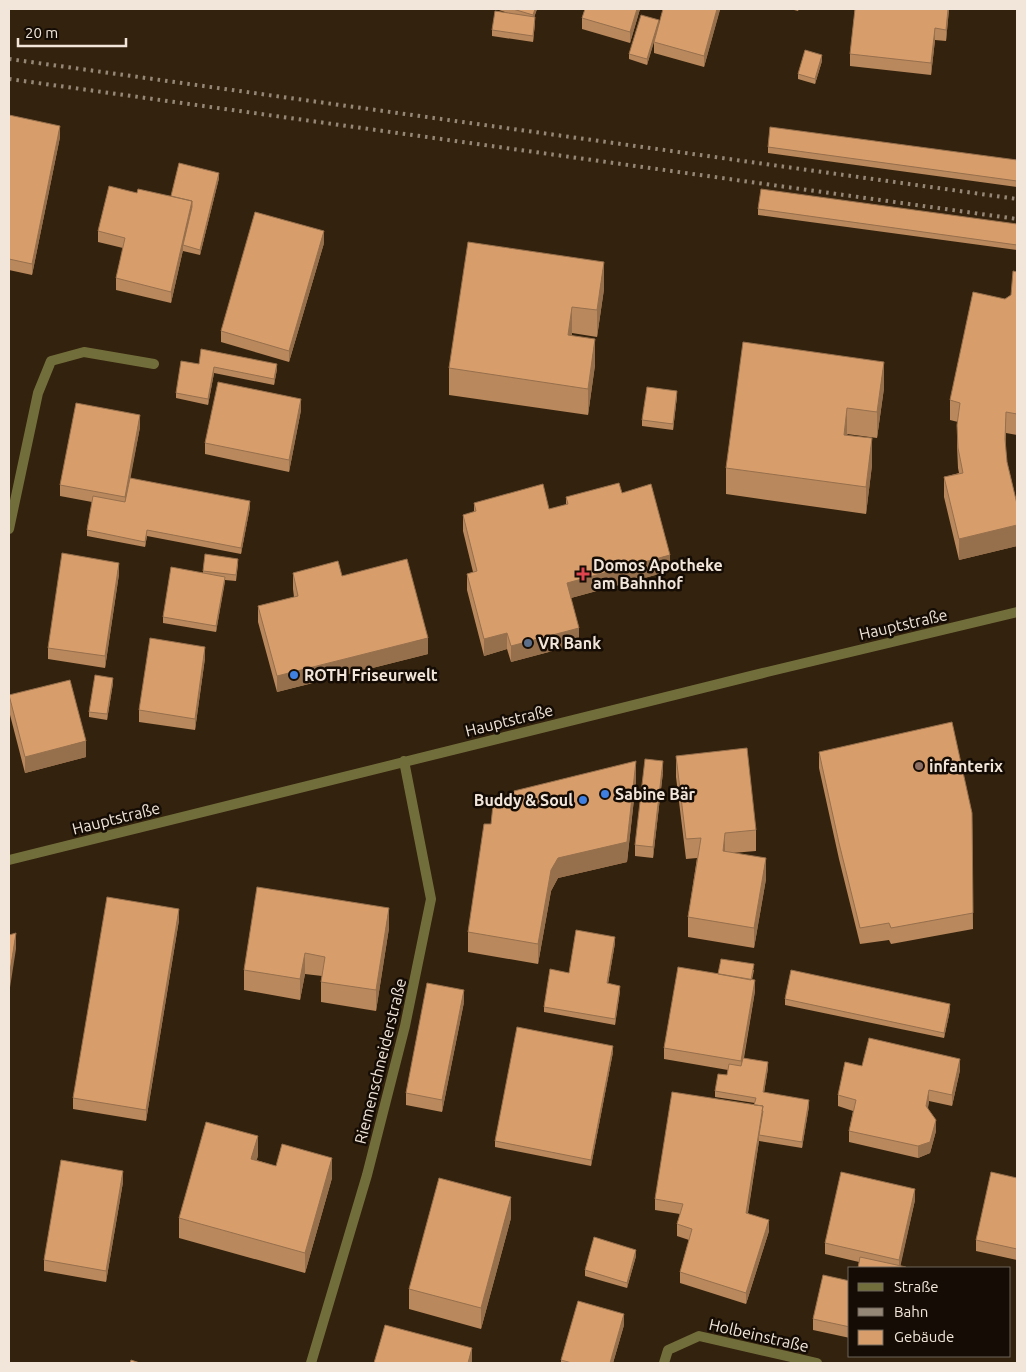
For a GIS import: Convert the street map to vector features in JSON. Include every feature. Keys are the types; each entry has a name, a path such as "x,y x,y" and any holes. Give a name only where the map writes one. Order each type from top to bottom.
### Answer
{"street":[{"path":"9,529 38,393 51,361 84,352 154,364"},
{"name":"Hauptstraße","path":"9,860 404,761 1017,612"},
{"name":"Riemenschneiderstraße","path":"311,1363 367,1175 418,970 430,899 404,761"},
{"name":"Holbeinstraße","path":"664,1363 668,1350 699,1336 817,1363"}],"building":[{"path":"513,9 535,9 533,15"},
{"path":"585,9 637,9 630,32 582,18"},
{"path":"663,9 717,9 704,56 654,42"},
{"path":"855,9 948,9 946,30 935,28 931,63 850,54"},
{"path":"495,11 535,17 533,36 492,30"},
{"path":"641,15 659,20 647,59 629,54"},
{"path":"805,50 822,55 815,79 798,74"},
{"path":"9,115 60,126 32,264 9,259"},
{"path":"770,127 1017,160 1017,181 768,147"},
{"path":"179,163 219,173 200,250 183,245 192,201 171,196"},
{"path":"109,186 137,193 138,189 192,201 171,292 116,278 125,238 98,231"},
{"path":"761,189 1017,224 1017,245 758,209"},
{"path":"255,212 324,231 289,351 221,331"},
{"path":"468,242 604,262 597,310 572,307 568,335 595,339 588,389 449,368"},
{"path":"1013,271 1017,272 1017,414 1006,412 1005,439 1007,462 1017,504 1017,525 959,539 944,477 963,473 958,448 957,425 960,403 950,400 973,292 1005,299 1011,295"},
{"path":"743,342 884,362 877,412 847,408 844,435 872,438 866,487 726,468"},
{"path":"201,349 277,364 274,379 214,367 208,399 176,393 181,361 199,364"},
{"path":"218,382 301,399 289,460 205,443"},
{"path":"647,387 677,391 673,424 642,420"},
{"path":"76,403 140,415 125,497 60,485"},
{"path":"130,478 250,501 241,548 147,530 145,542 87,530 93,496 125,502"},
{"path":"619,483 622,493 651,484 670,555 567,583 579,628 511,646 507,633 484,639 467,574 477,571 463,515 476,511 474,503 543,484 549,509 568,504 566,497"},
{"path":"62,553 119,563 105,656 48,648"},
{"path":"205,554 238,559 236,575 203,571"},
{"path":"407,559 428,638 277,676 258,606 298,596 293,573 338,561 342,576"},
{"path":"171,567 225,577 216,626 163,617"},
{"path":"150,638 205,647 195,719 139,710"},
{"path":"95,675 113,678 107,714 89,712"},
{"path":"70,680 86,741 25,757 9,695"},
{"path":"952,722 972,813 973,913 891,928 889,923 860,928 819,752"},
{"path":"747,748 756,830 725,833 723,851 766,858 754,928 688,917 701,838 686,839 676,756"},
{"path":"645,759 663,761 653,847 635,845"},
{"path":"636,761 627,842 558,858 551,870 538,944 468,932 484,824 491,824 493,805 497,798 513,794 514,791"},
{"path":"257,887 389,908 376,990 321,982 325,957 305,953 300,979 244,970"},
{"path":"107,897 179,909 146,1110 73,1098"},
{"path":"576,930 615,937 607,983 620,986 615,1019 544,1007 550,969 569,973"},
{"path":"16,933 9,978 9,935"},
{"path":"721,959 754,964 751,980 718,974"},
{"path":"678,967 755,980 741,1061 664,1048"},
{"path":"791,970 950,1004 944,1033 785,999"},
{"path":"427,983 464,990 442,1100 406,1093"},
{"path":"517,1027 613,1046 591,1160 495,1141"},
{"path":"869,1038 960,1059 952,1095 929,1090 926,1106 936,1120 930,1142 918,1146 849,1131 856,1100 838,1095 845,1062 862,1066"},
{"path":"743,1058 768,1062 763,1092 809,1100 802,1142 759,1135 763,1106 754,1105 756,1098 715,1091 718,1074 727,1075 729,1064 741,1066"},
{"path":"672,1092 763,1106 746,1213 769,1220 746,1293 680,1272 692,1229 677,1224 683,1204 655,1199"},
{"path":"206,1122 258,1136 251,1159 276,1166 282,1144 332,1158 305,1253 179,1218"},
{"path":"61,1160 123,1171 106,1271 44,1260"},
{"path":"841,1172 915,1189 899,1260 825,1243"},
{"path":"991,1172 1017,1178 1017,1249 976,1240"},
{"path":"439,1178 511,1197 481,1308 409,1289"},
{"path":"594,1237 636,1250 627,1283 585,1270"},
{"path":"860,1257 906,1267 858,1267"},
{"path":"823,1275 848,1281 848,1327 813,1319"},
{"path":"578,1301 624,1314 610,1363 572,1363 561,1360"},
{"path":"385,1325 472,1348 468,1363 374,1363"}],"railway":[{"path":"9,59 1017,199"},
{"path":"9,79 1017,219"}],"place":[{"name":"Domos Apotheke am Bahnhof","path":"583,574"},
{"name":"VR Bank","path":"528,643"},
{"name":"ROTH Friseurwelt","path":"294,675"},
{"name":"infanterix","path":"919,766"},
{"name":"Sabine Bär","path":"605,794"},
{"name":"Buddy & Soul","path":"583,800"}]}
